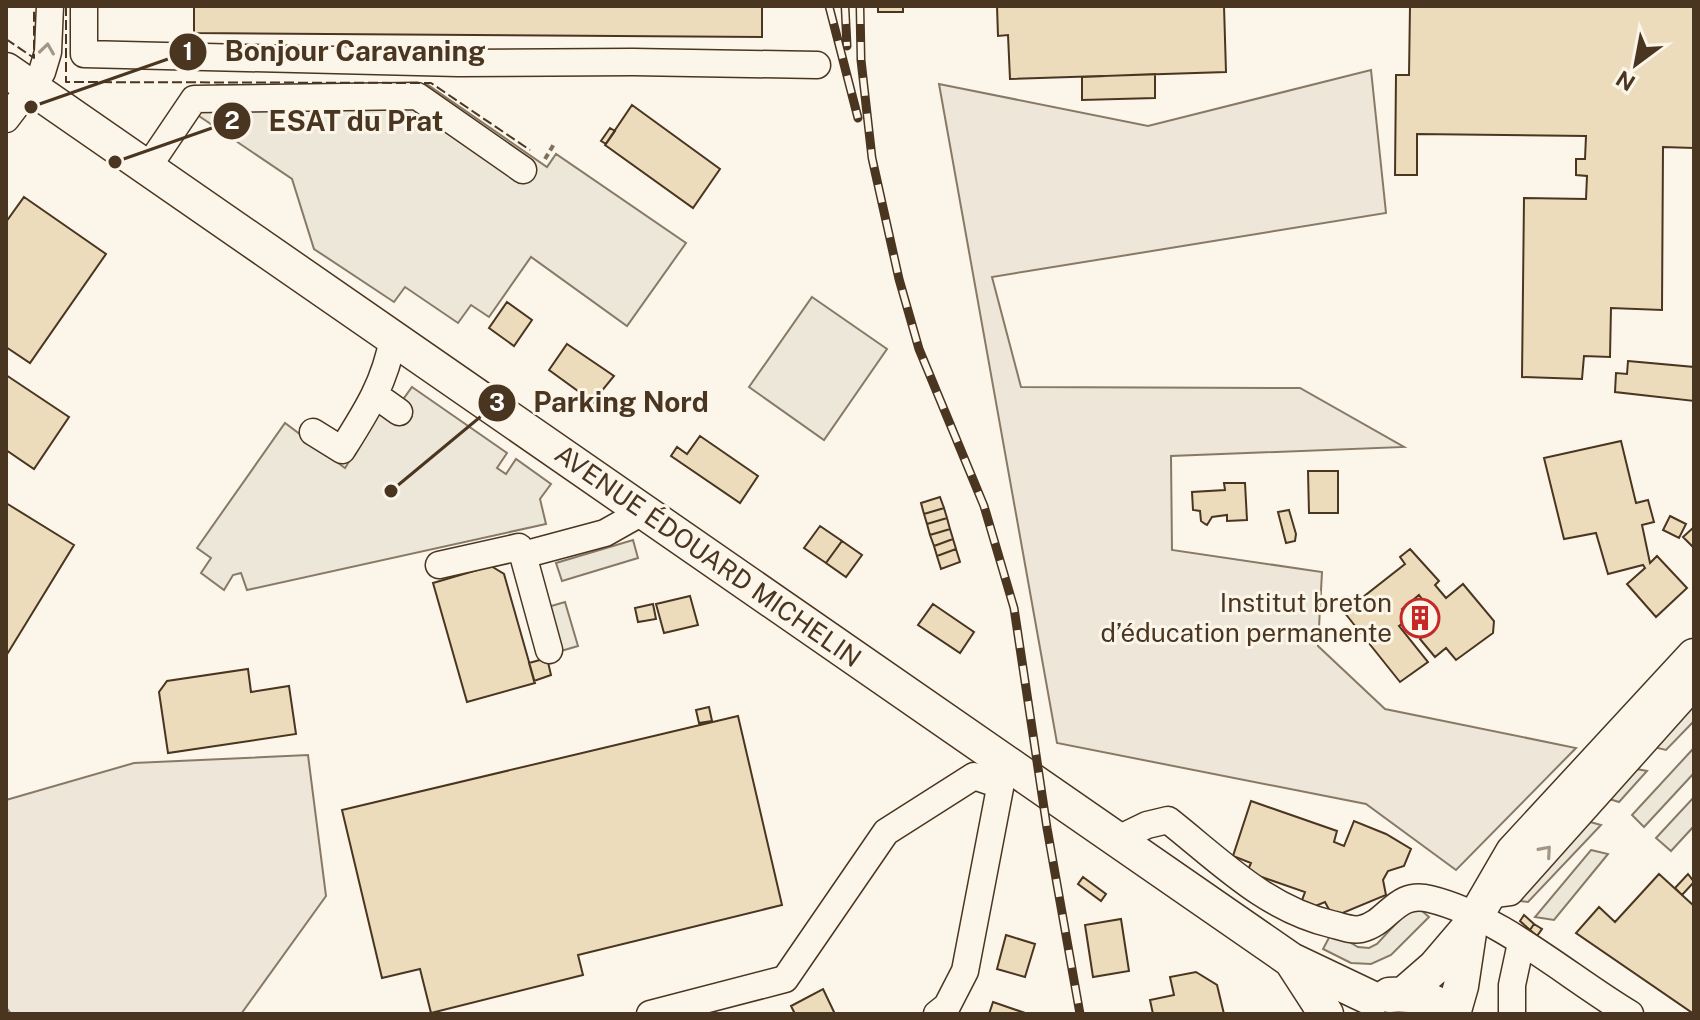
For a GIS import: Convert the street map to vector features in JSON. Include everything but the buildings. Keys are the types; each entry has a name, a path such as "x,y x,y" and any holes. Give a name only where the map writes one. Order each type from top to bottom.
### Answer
{"main road":[{"name":"AVENUE ÉDOUARD MICHELIN","path":"18,79 644,511 1002,774 1116,840 1291,960 1376,1002 1422,997 1452,1014"},
{"path":"1376,1002 1435,967 1478,912 1513,852 1694,656"},
{"path":"1452,1014 1478,912"},
{"name":"AVENUE ÉDOUARD MICHELIN","path":"1291,960 1326,1014"}],"street":[{"path":"6,119 18,79 42,72 48,52 50,6"},
{"path":"84,6 84,54 458,63 817,65"},
{"path":"148,167 194,99 417,96 523,170"},
{"path":"384,408 393,338"},
{"path":"313,432 342,450 384,408 400,377 421,358"},
{"path":"523,555 605,533 644,511"},
{"path":"439,565 519,547 549,650"},
{"path":"1478,912 1510,892 1694,686"},
{"path":"650,1014 785,979 886,832 974,776 1002,774 965,971 947,1006 937,1014"},
{"path":"1116,840 1147,825 1168,820 1226,869 1271,901 1305,918 1353,929 1363,928 1403,899 1418,896 1478,912 1598,1003 1630,1014"},
{"path":"1512,1014 1512,985 1521,943"}],"shaded area":[{"path":"1371,70 1386,213 992,277 1021,387 1300,388 1404,447 1171,456 1172,550 1322,572 1318,646 1385,709 1576,748 1456,870 1366,804 1057,743 939,84 1148,126"},
{"path":"217,85 428,85 547,167 556,154 686,243 627,326 531,257 489,317 471,305 458,323 405,287 394,302 314,249 292,179 196,114"},
{"path":"812,297 887,349 824,440 749,387"},
{"path":"412,387 507,453 497,468 506,474 516,459 551,484 540,499 546,524 247,590 241,573 233,575 224,590 201,573 211,558 197,548 285,423 345,468 380,412 389,419"},
{"path":"633,540 638,558 562,581 556,563"},
{"path":"565,602 578,646 561,651 548,607"},
{"path":"1694,697 1694,721 1666,750 1649,746"},
{"path":"1692,750 1694,773 1644,827 1632,815"},
{"path":"308,755 326,896 241,1014 11,1014 6,1007 6,800 134,763"},
{"path":"1631,768 1647,771 1619,802 1603,797"},
{"path":"1694,797 1694,826 1671,851 1656,838"},
{"path":"1583,820 1601,825 1528,902 1512,900"},
{"path":"1591,850 1608,854 1554,920 1535,917"},
{"path":"1414,904 1429,917 1391,955 1371,964 1351,963 1323,949 1332,932 1358,947 1369,948 1377,944"}],"railway":[{"path":"829,6 858,118"},
{"path":"845,6 847,46"},
{"path":"860,6 861,60 872,158 899,279 919,349 984,506 1014,608 1047,828 1080,1014"}],"fence":[{"path":"6,39 34,58 34,6"},
{"path":"66,6 66,82 431,83 530,150"}],"place":[{"name":"Bonjour Caravaning","path":"31,107"},
{"name":"ESAT du Prat","path":"115,162"},
{"name":"Parking Nord","path":"391,491"},
{"name":"Institut breton d’éducation permanente","path":"1420,618"}]}
